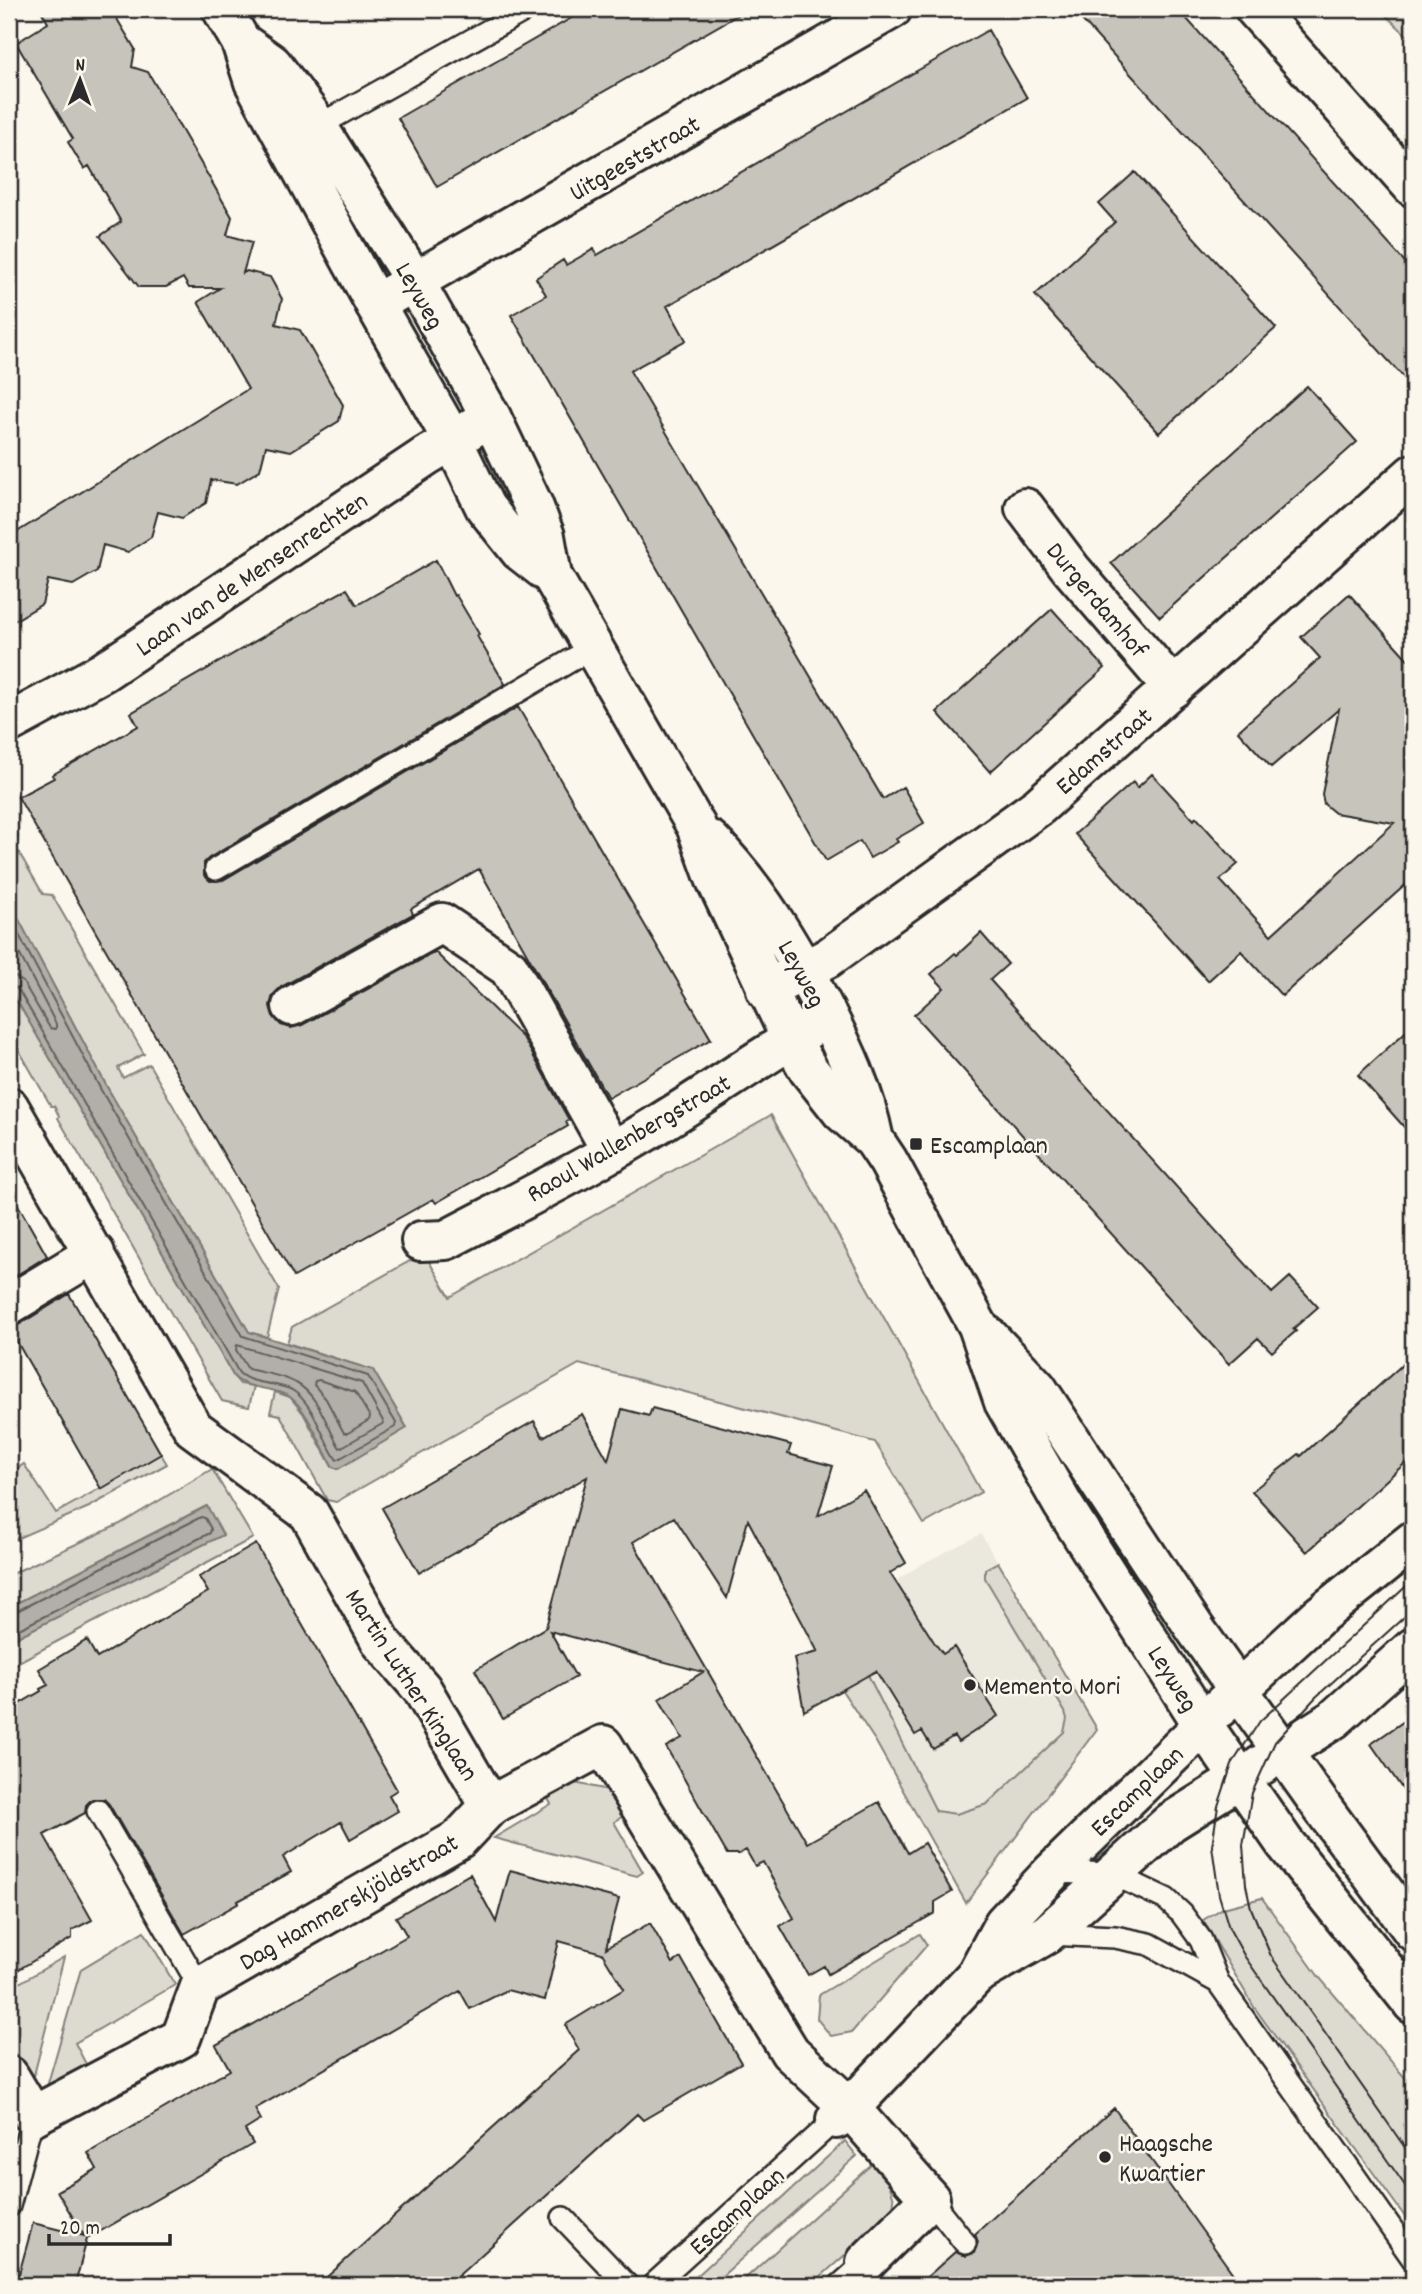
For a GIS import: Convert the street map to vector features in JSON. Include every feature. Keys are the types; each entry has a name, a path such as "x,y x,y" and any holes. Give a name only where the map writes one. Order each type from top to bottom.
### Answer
{"street":[{"name":"Leyweg","path":"222,9 241,42 272,64 375,304 453,441 485,507 520,551 552,576"},
{"name":"Uitgeeststraat","path":"375,304 892,9"},
{"path":"1255,9 1413,187"},
{"name":"Leyweg","path":"303,135 415,282 491,417 545,536 552,576 696,827 715,878 791,1039 808,1069 842,1112 874,1140 888,1161 978,1326 1004,1402 1037,1463 1203,1724 1284,1842 1413,2004"},
{"name":"Laan van de Mensenrechten","path":"9,723 103,672 426,456 491,417"},
{"name":"Edamstraat","path":"766,990 828,958 1039,806 1413,474"},
{"name":"Durgerdamhof","path":"1025,508 1071,569 1173,688"},
{"name":"Leyweg","path":"696,827 734,865 758,895 805,972 858,1077 874,1140"},
{"path":"292,1006 442,923 509,968 612,1152"},
{"name":"Raoul Wallenbergstraat","path":"421,1241 446,1240 612,1152 828,1017"},
{"name":"Martin Luther Kinglaan","path":"9,1107 194,1428 309,1513 382,1643 422,1689 490,1806 603,1745 790,2052 843,2113"},
{"path":"9,1305 94,1253"},
{"name":"Leyweg","path":"978,1326 1037,1388 1238,1691 1413,1931"},
{"name":"Escamplaan","path":"843,2113 976,1975 1004,1923 1052,1872 1203,1724 1320,1615 1413,1541"},
{"name":"Escamplaan","path":"976,1975 1047,1934 1171,1822 1334,1719 1413,1648"},
{"name":"Dag Hammerskjöldstraat","path":"200,1987 459,1839 490,1806"},
{"path":"9,2076 33,2116 181,2038 200,1987"},
{"path":"843,2113 930,2199 853,2274"}],"lane":[{"path":"303,135 527,9"},
{"path":"216,869 592,649"},
{"path":"98,1811 200,1987"},
{"path":"1052,1872 1113,1874 1166,1899 1182,1914 1201,1940 1218,1982 1413,2259"},
{"path":"1047,1934 1115,1937 1149,1944 1218,1982"},
{"name":"Escamplaan","path":"653,2285 843,2113"},
{"path":"9,2206 33,2116"},
{"path":"930,2199 965,2243"},
{"path":"563,2218 627,2285"}],"shaded area":[{"path":"1379,9 1413,9 1413,41"},
{"path":"9,820 18,836 14,844 43,894 52,895 144,1054 118,1068 123,1078 149,1064 279,1289 267,1337 249,1332 107,1087 9,901"},
{"path":"9,987 234,1377 240,1384 254,1386 249,1407 222,1401 58,1118 54,1106 51,1106 9,1033"},
{"path":"771,1115 981,1492 924,1524 875,1442 579,1364 336,1502 327,1500 280,1415 270,1413 275,1392 290,1397 303,1413 332,1467 338,1469 407,1428 373,1370 287,1343 292,1327 424,1253 450,1297"},
{"path":"161,1454 167,1464 89,1507 9,1542 9,1474 24,1464 56,1513"},
{"path":"212,1469 253,1538 9,1667 9,1641 222,1534 206,1506 9,1607 9,1575 120,1524"},
{"path":"981,1534 1097,1729 966,1903 876,1742 807,1638 922,1564"},
{"path":"998,1562 1097,1729 966,1903 876,1742 824,1663 853,1645 936,1811 956,1814 987,1804 1064,1732 1067,1719 985,1578 985,1569"},
{"path":"560,1780 618,1792 628,1813 614,1822 643,1872 637,1876 494,1838 551,1804 543,1790"},
{"path":"1262,1898 1319,1977 1413,2087 1413,2228 1254,2007 1203,1920 1223,1908"},
{"path":"144,1931 175,1985 75,2043 88,2068 46,2090 81,1969"},
{"path":"920,1934 927,1945 852,2032 831,2036 817,2019 819,1995"},
{"path":"64,1957 32,2083 9,2045 9,1989"},
{"path":"845,2141 857,2156 712,2285 687,2285"},
{"path":"872,2164 888,2180 894,2199 893,2211 849,2258 845,2255 811,2285 738,2285"}],"water":[{"path":"9,901 107,1087 249,1332 373,1370 407,1428 338,1469 333,1467 308,1419 290,1397 247,1384 234,1377 9,987"},
{"path":"207,1506 223,1535 9,1641 9,1607"}],"building":[{"path":"40,9 111,9 135,49 132,67 148,72 232,217 227,235 252,242 243,273 247,271 270,277 282,299 276,324 300,330 343,405 339,421 291,451 266,446 260,470 237,484 211,480 206,503 182,518 158,512 151,537 128,552 103,545 97,571 92,574 73,585 48,580 42,604 9,624 9,537 248,389 198,302 220,288 189,288 183,278 166,287 139,287 100,236 121,222 89,166 84,169 68,142 73,139 16,43 48,23"},
{"path":"587,9 748,9 437,187 398,118"},
{"path":"1072,9 1178,9 1413,271 1413,388"},
{"path":"988,30 1027,98 667,306 686,340 630,371 883,799 903,787 924,823 870,858 860,841 826,861 511,315 546,295 536,278 563,260 566,265 594,249 597,255"},
{"path":"1135,172 1276,328 1159,433 1035,295 1115,222 1099,204"},
{"path":"1307,386 1357,442 1160,617 1111,563"},
{"path":"436,560 505,684 209,858 204,863 204,875 210,881 223,880 518,707 711,1039 608,1098 479,869 411,909 413,914 281,987 273,995 270,1006 273,1016 281,1025 291,1028 302,1025 435,952 524,1039 569,1120 566,1122 568,1126 436,1203 433,1199 294,1277 18,797 138,726 131,713 323,602 347,589 357,605"},
{"path":"1349,594 1413,665 1413,878 1282,996 1241,951 1208,981 1075,834 1133,782 1137,788 1152,774 1194,820 1196,817 1238,864 1220,880 1271,935 1394,823 1335,813 1324,804 1322,794 1339,709 1271,767 1238,731 1320,658 1301,637"},
{"path":"1052,609 1105,668 990,772 937,712"},
{"path":"981,933 1008,964 990,980 1272,1293 1290,1277 1318,1307 1272,1352 1258,1338 1229,1364 914,1015 944,988 931,974"},
{"path":"1413,1025 1413,1137 1358,1075"},
{"path":"9,1189 47,1256 9,1280"},
{"path":"69,1294 161,1454 101,1489 9,1328"},
{"path":"1413,1355 1413,1456 1307,1552 1252,1491 1299,1454 1301,1456"},
{"path":"652,1408 791,1445 788,1454 833,1466 818,1516 864,1490 906,1563 890,1573 943,1654 954,1647 998,1716 958,1742 954,1736 933,1749 922,1731 915,1735 876,1671 804,1711 794,1658 818,1652 748,1520 727,1598 674,1517 633,1542 807,1843 879,1802 908,1853 924,1843 952,1892 935,1902 935,1913 828,1974 824,1966 808,1975 780,1926 794,1918 763,1862 755,1866 746,1850 739,1854 727,1854 666,1747 682,1738 659,1699 703,1672 550,1631 576,1677 503,1719 475,1670 546,1627 587,1477 419,1573 382,1508 534,1421 543,1437 582,1414 608,1460 622,1409 649,1416"},
{"path":"256,1544 397,1790 389,1795 398,1811 350,1839 341,1822 283,1857 291,1872 184,1934 109,1804 104,1799 92,1799 86,1805 85,1813 44,1835 92,1920 72,1930 72,1938 9,1975 9,1710 48,1685 39,1669 87,1640 97,1658 208,1592 199,1577"},
{"path":"1413,1715 1413,1804 1371,1744"},
{"path":"510,1870 619,1899 606,1948 650,1923 673,1963 681,1958 741,2063 643,2120 637,2114 448,2285 318,2285 579,2050 565,2025 624,1989 602,1953 559,1941 545,2000 507,1990 470,2009 460,1991 255,2109 261,2120 245,2130 253,2144 87,2239 75,2285 16,2285 33,2223 84,2236 57,2191 97,2169 88,2153 230,2070 216,2045 407,1936 396,1917 470,1874 496,1922"},
{"name":"Haagsche Kwartier","path":"1114,2108 1241,2285 918,2285 955,2252 966,2256 974,2253 978,2242 975,2234"}],"tram line":[{"path":"1413,1580 1260,1721 1232,1764 1218,1806 1212,1846 1219,1895 1229,1928 1245,1957 1413,2197"},
{"path":"1413,1609 1316,1697 1275,1742 1252,1793 1243,1845 1251,1908 1271,1956 1413,2159"}],"place":[{"name":"Escamplaan","path":"916,1144"},
{"name":"Memento Mori","path":"970,1685"},
{"name":"Haagsche Kwartier","path":"1105,2157"}]}
